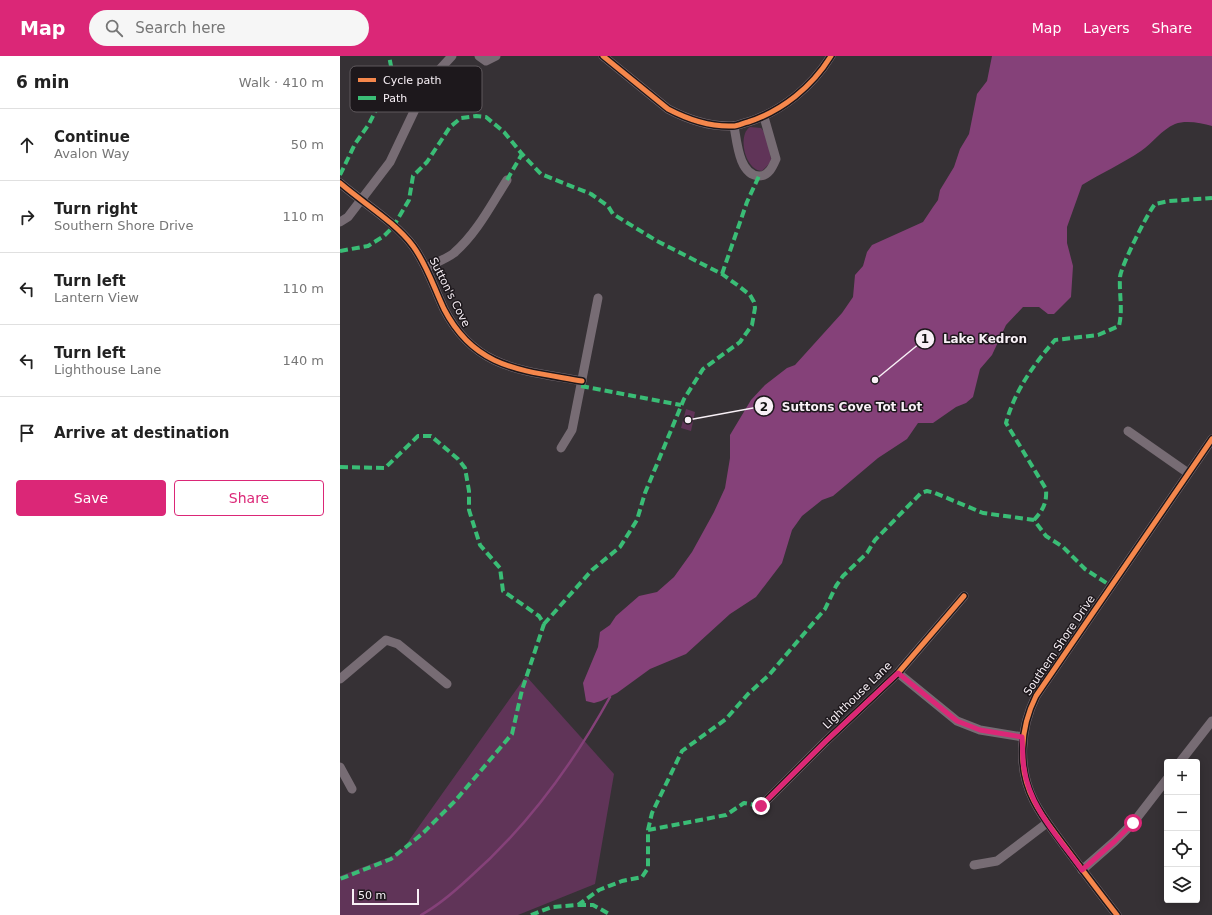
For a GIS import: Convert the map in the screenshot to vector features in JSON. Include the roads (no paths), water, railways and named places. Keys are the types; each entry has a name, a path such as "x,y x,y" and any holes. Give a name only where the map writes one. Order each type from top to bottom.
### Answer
{"street":[{"path":"443,66 452,56"},
{"path":"479,56 486,61 496,56"},
{"path":"603,56 668,109 680,116 693,120 734,126 764,116 792,100 812,80 830,56"},
{"path":"340,222 348,218 390,162 414,112"},
{"path":"734,126 741,160 746,169 753,174 763,176 771,170 776,159 764,116"},
{"path":"426,268 453,254 463,244 480,223 507,180"},
{"name":"Sutton's Cove","path":"340,183 405,236 426,268 454,327 466,342 482,355 508,366 582,381"},
{"path":"561,448 572,430 598,298"},
{"path":"1128,431 1188,473"},
{"name":"Southern Shore Drive","path":"1117,915 1047,823 1034,801 1028,786 1024,769 1022,737 1028,712 1036,696 1212,439"},
{"name":"Lighthouse Lane","path":"761,806 826,741 898,673 964,596"},
{"path":"340,679 379,644 386,640 398,644 446,684"},
{"path":"898,673 957,721 980,730 1022,737"},
{"path":"1182,759 1212,721"},
{"path":"340,767 352,789"},
{"path":"1082,870 1133,823 1164,783"},
{"path":"974,866 998,861 1047,823"}],"waterway":[{"path":"421,915 440,903 452,893 510,838 547,794 581,746 610,697"}],"place":[{"name":"Lake Kedron","path":"875,380"},
{"name":"Suttons Cove Tot Lot","path":"688,420"}]}
